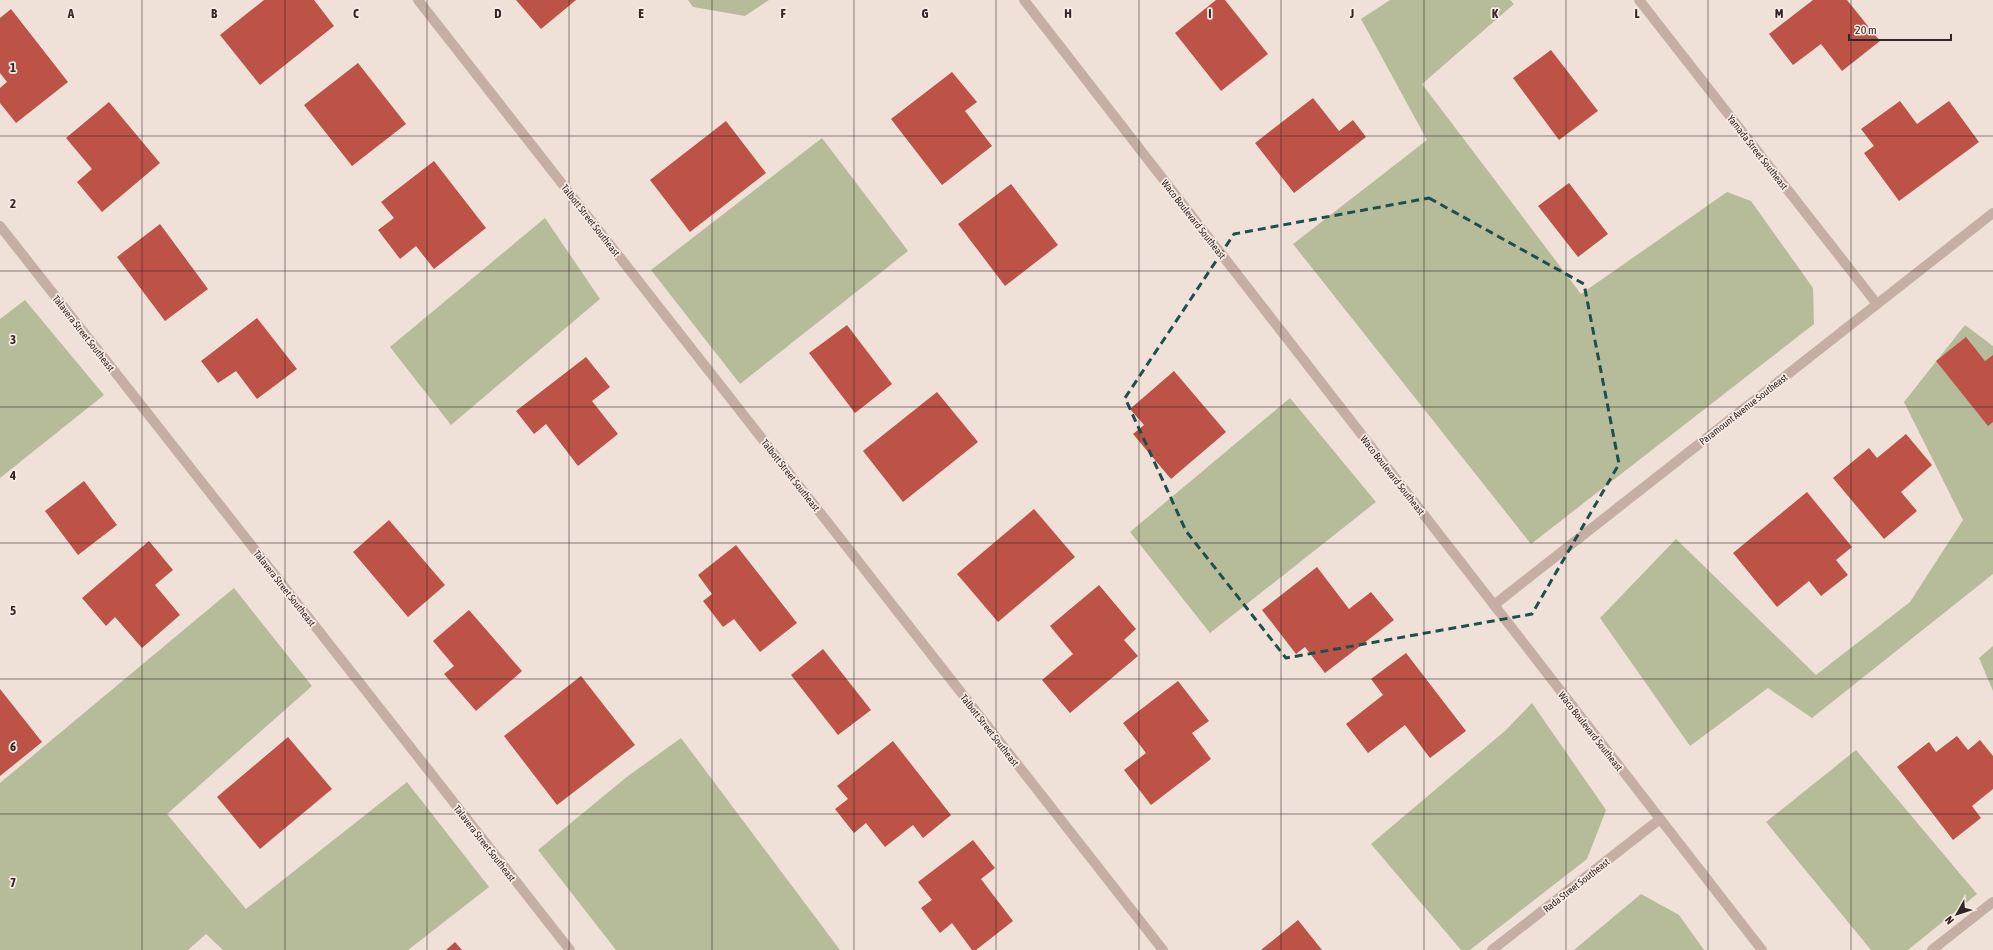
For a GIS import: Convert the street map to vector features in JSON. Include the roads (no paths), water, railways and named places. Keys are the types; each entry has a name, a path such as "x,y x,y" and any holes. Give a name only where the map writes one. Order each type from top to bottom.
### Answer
{"street":[{"name":"Talbott Street Southeast","path":"418,0 1163,950"},
{"name":"Waco Boulevard Southeast","path":"1024,0 1762,950"},
{"name":"Yamada Street Southeast","path":"1639,0 1877,304"},
{"name":"Paramount Avenue Southeast","path":"1494,605 1993,213"},
{"name":"Talavera Street Southeast","path":"0,226 570,950"},
{"name":"Rada Street Southeast","path":"1492,950 1660,819"},
{"path":"1932,950 1993,902"}]}
